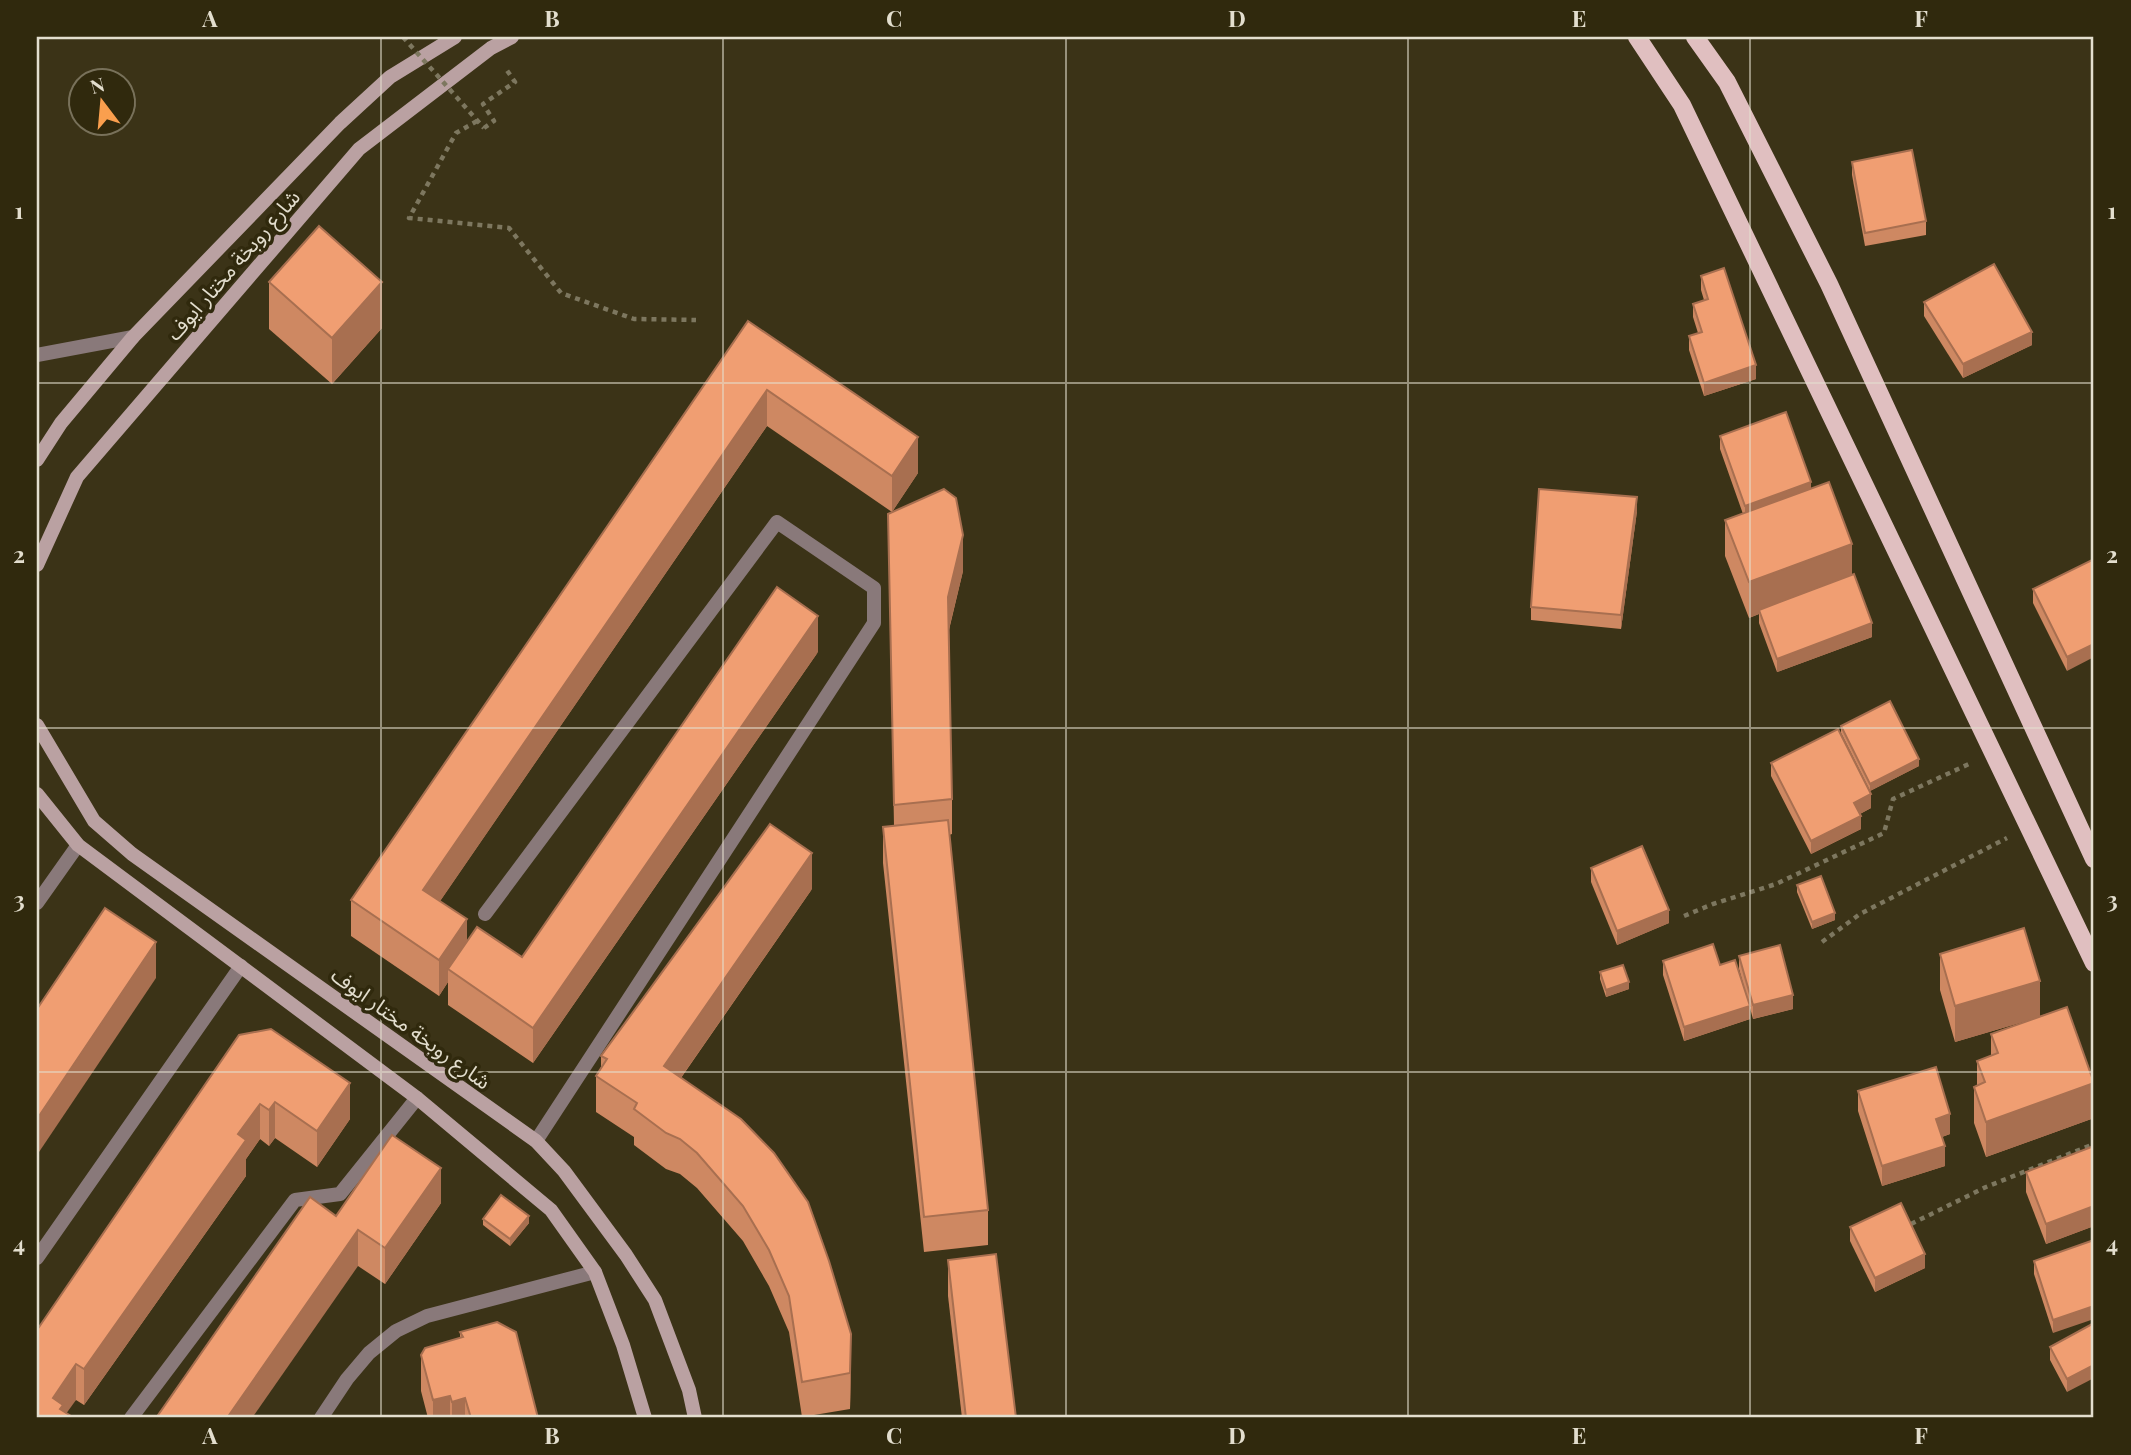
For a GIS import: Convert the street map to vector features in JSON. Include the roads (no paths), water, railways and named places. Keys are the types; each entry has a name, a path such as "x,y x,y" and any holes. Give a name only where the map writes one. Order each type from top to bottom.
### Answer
{"main road":[{"path":"1637,37 1682,104 2094,962"},
{"path":"1695,37 1727,82 1829,284 2094,859"}],"street":[{"name":"شارع روبخة مختار ايوف","path":"37,460 61,423 133,337 340,123 390,78 455,37"},
{"name":"شارع روبخة مختار ايوف","path":"37,565 77,477 359,149 491,48 512,37"},
{"path":"37,355 133,337"},
{"path":"485,914 777,522 874,588 874,623 536,1141"},
{"name":"شارع روبخة مختار ايوف","path":"37,724 48,748 94,821 132,854 536,1141 580,1192 655,1300 689,1390 695,1418"},
{"path":"37,794 78,845 418,1098 551,1210 595,1272 623,1345 645,1418"},
{"path":"37,903 78,845"},
{"path":"37,1258 241,966"},
{"path":"131,1418 295,1200 340,1194 418,1098"},
{"path":"321,1418 347,1379 369,1353 396,1331 428,1315 595,1272"}]}
